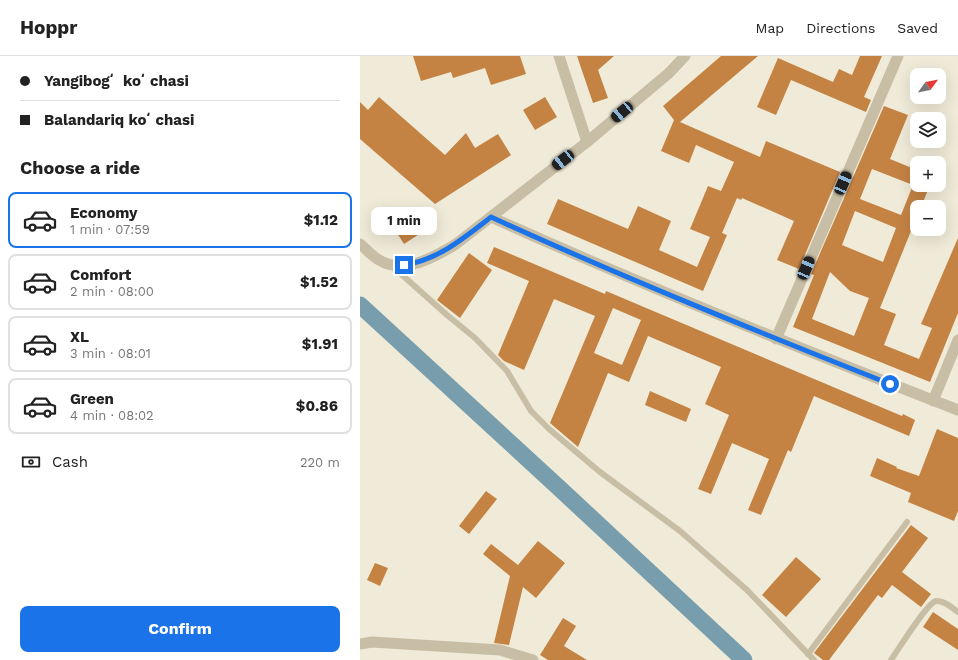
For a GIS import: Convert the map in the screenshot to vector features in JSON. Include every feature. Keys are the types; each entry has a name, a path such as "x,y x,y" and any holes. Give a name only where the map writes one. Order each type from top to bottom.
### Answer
{"street":[{"path":"559,56 587,142"},
{"path":"360,244 379,260 391,264 404,265 417,263 437,255 456,244 587,142 669,73 685,56"},
{"path":"776,339 898,56"},
{"path":"491,217 540,240 776,339 958,410"},
{"path":"934,401 958,340"},
{"path":"360,644 372,642 500,650 533,660"}],"lane":[{"path":"391,264 447,315 475,338 507,371 531,411 549,429 600,472 680,531 747,590 814,660"},
{"path":"808,654 907,522"},
{"path":"891,660 924,612 932,603 938,601 946,604 958,612"}],"building":[{"path":"413,56 520,56 526,74 491,85 485,68 453,78 451,72 421,81"},
{"path":"577,56 614,56 598,70 608,98 593,103"},
{"path":"721,56 758,56 680,122 760,157 766,141 840,172 799,269 777,260 794,221 742,198 741,200 737,198 722,233 727,235 703,291 547,224 558,199 628,229 638,206 671,221 659,250 697,267 710,237 690,229 708,186 721,191 734,162 696,145 689,163 661,151 674,120 663,106"},
{"path":"860,56 882,56 864,97 871,100 866,112 791,80 776,115 757,107 778,58 833,82 839,69 852,75"},
{"path":"379,97 445,155 466,133 475,148 498,134 511,155 435,204 360,139 360,102 368,110"},
{"path":"545,97 557,117 535,130 523,110"},
{"path":"884,106 908,115 890,159 910,167 910,184 872,169 860,199 901,215 910,192 927,192 924,200 910,200 910,233 880,308 896,314 884,345 919,359 932,328 921,324 958,238 958,313 930,382 793,327 814,275 811,274","holes":["855,211 896,228 883,262 842,245","830,272 850,291 869,298 854,336 812,319"]},
{"path":"418,215 427,229 404,244 395,230"},
{"path":"494,247 605,294 606,291 902,416 903,414 915,420 909,436 814,396 791,452 788,450 761,515 748,510 769,459 732,443 711,494 698,489 729,415 705,404 721,367 648,336 629,382 608,373 578,447 550,423 595,316 554,299 524,370 504,361 498,355 529,281 487,263","holes":["613,308 641,320 622,365 594,353"]},
{"path":"469,253 492,270 460,318 437,300"},
{"path":"650,391 691,409 686,422 645,405"},
{"path":"937,429 958,438 958,511 954,521 908,502 911,493 870,476 877,458 897,467 896,468 919,476"},
{"path":"486,491 497,499 469,534 459,526"},
{"path":"911,525 928,538 902,572 931,594 921,607 892,585 882,598 878,595 829,660 823,660 814,653"},
{"path":"538,541 565,563 536,598 523,587 509,645 494,643 510,576 483,554 491,544 518,565"},
{"path":"796,557 821,579 786,617 762,595"},
{"path":"375,563 388,568 380,586 367,580"},
{"path":"933,612 958,629 958,650 923,627"},
{"path":"563,618 576,626 564,646 587,660 548,660 540,655"}],"waterway":[{"path":"360,305 744,660"}],"route":[{"path":"404,265 417,263 443,252 491,217 540,240 776,339 890,384"}]}
